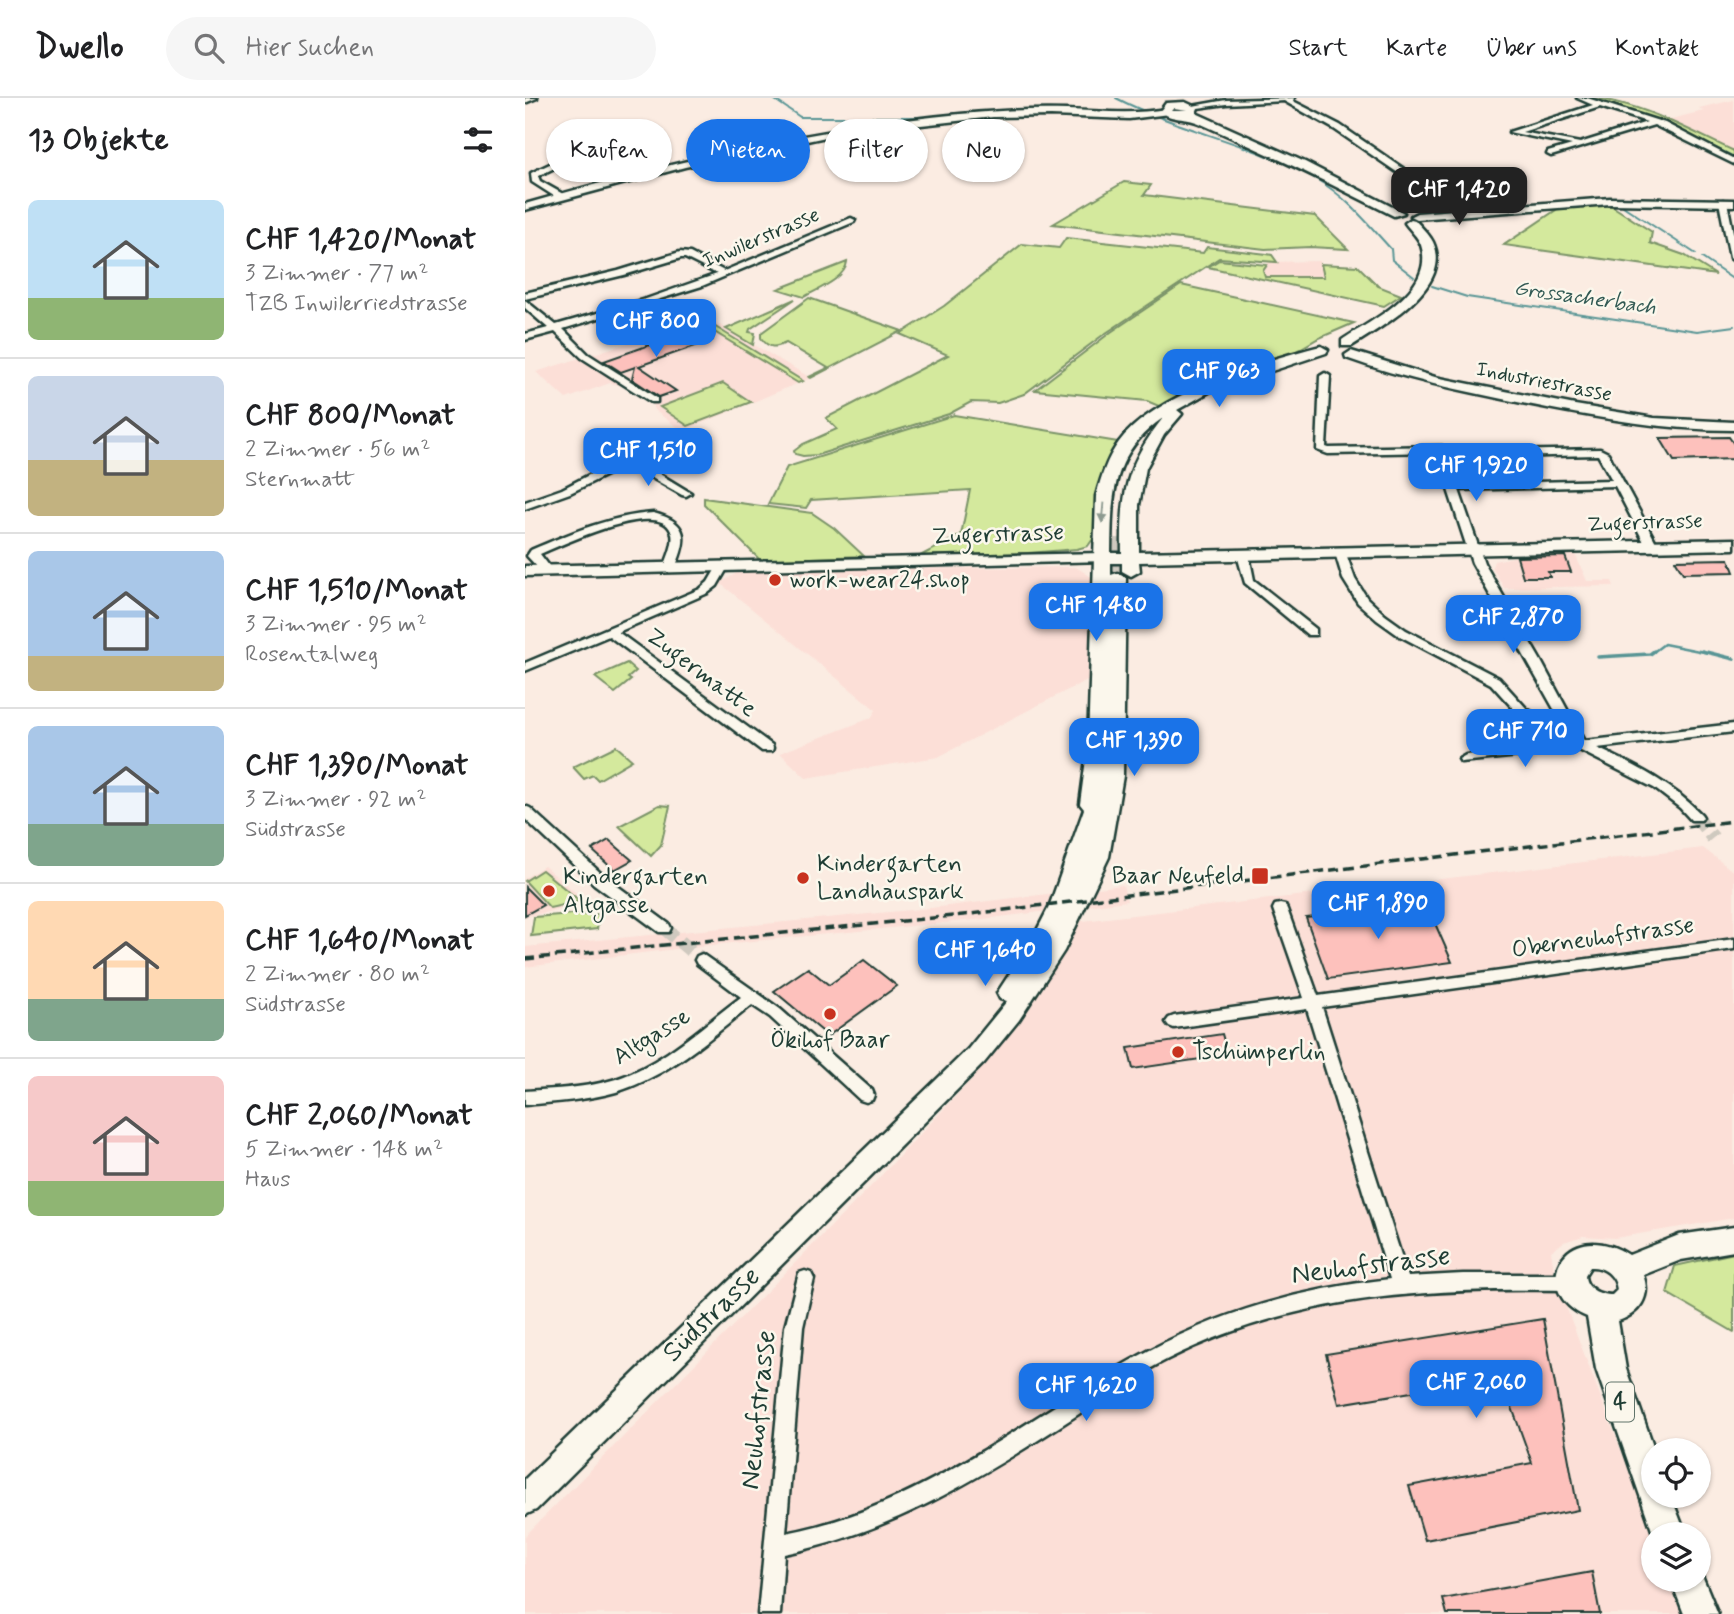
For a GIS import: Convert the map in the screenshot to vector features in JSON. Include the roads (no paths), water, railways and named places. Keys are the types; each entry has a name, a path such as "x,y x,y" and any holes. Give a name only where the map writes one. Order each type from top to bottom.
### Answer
{"main road":[{"path":"1119,537 1121,488 1129,457 1174,408 1247,380 1315,359 1401,306 1424,283 1430,257 1428,247 1414,220 1190,110 1177,115 1166,106"},
{"path":"1092,846 1098,744 1104,496 1115,457 1141,426 1213,385 1335,346"},
{"path":"1092,846 1117,799 1126,736 1132,493 1135,472 1144,451 1174,408"},
{"name":"Zugerstrasse","path":"1103,558 1734,544"},
{"name":"Südstrasse","path":"525,1500 976,1056 1017,1004 1071,919 1092,874 1092,846 1114,710 1118,578"},
{"path":"1626,1269 1679,1248 1734,1239"},
{"path":"1587,1255 1608,1256 1626,1269 1633,1286 1632,1295 1620,1307 1601,1309 1582,1300 1570,1282 1573,1265 1587,1255"},
{"name":"4","path":"1601,1309 1611,1369 1641,1454"},
{"path":"1693,1592 1701,1614"}],"street":[{"path":"525,100 533,98"},
{"path":"1190,110 1220,102 1298,98"},
{"path":"1580,98 1673,130 1734,162"},
{"path":"1285,99 1338,127 1407,175 1485,199 1498,208"},
{"path":"1581,145 1513,132 1599,104"},
{"path":"525,207 722,152 841,130 1012,114 1148,115 1166,106"},
{"path":"1551,154 1653,123"},
{"path":"546,169 534,175 536,181 560,197"},
{"path":"1414,220 1498,208 1627,200 1729,202 1734,258"},
{"name":"Inwilerstrasse","path":"525,337 672,293 724,274 804,236 851,220"},
{"path":"525,296 621,273 680,255 687,255 724,274"},
{"path":"525,303 585,356 654,400"},
{"name":"Industriestrasse","path":"1335,346 1407,375 1584,412 1631,419 1734,426"},
{"path":"1325,376 1321,448 1328,451 1442,449 1452,455 1600,452 1652,546"},
{"path":"1452,455 1447,471 1473,551 1581,746"},
{"path":"525,506 566,491 623,464 641,467 686,493"},
{"path":"1453,487 1618,483"},
{"path":"547,570 533,556 535,552 605,524 640,517 665,520 674,525 678,533 670,568"},
{"path":"1342,553 1344,567 1359,594 1389,624 1415,641 1495,680 1509,691 1523,711 1581,746 1611,759 1664,789 1696,817"},
{"path":"1243,555 1249,581 1312,632"},
{"name":"Zugerstrasse","path":"525,571 1103,558"},
{"path":"525,667 704,591 713,584 722,568"},
{"name":"Zugermatte","path":"610,631 767,748"},
{"path":"1466,759 1734,728"},
{"path":"525,811 599,880 664,928"},
{"path":"1280,909 1313,1003 1401,1285"},
{"name":"Oberneuhofstrasse","path":"1174,1022 1734,944"},
{"path":"702,960 753,996 866,1095"},
{"name":"Altgasse","path":"525,1098 584,1093 641,1076 753,996"},
{"name":"Neuhofstrasse","path":"769,1614 794,1327 805,1279"},
{"name":"Neuhofstrasse","path":"774,1546 805,1542 903,1504 950,1480 1143,1364 1205,1332 1250,1314 1326,1294 1401,1285 1490,1281 1570,1282"}],"waterway":[{"path":"772,98 800,117 917,117 1046,109 1084,111"},
{"name":"Grossacherbach","path":"1116,98 1165,120 1267,156 1316,179 1356,211 1391,249 1392,260 1414,277"},
{"path":"1589,98 1623,111"},
{"path":"1664,123 1734,157"},
{"path":"1623,206 1696,254"},
{"path":"1702,258 1734,280"},
{"name":"Grossacherbach","path":"1432,286 1467,297 1697,331 1734,326"},
{"path":"1652,653 1664,644 1709,653"},
{"path":"1598,657 1650,654 1654,651"},
{"path":"1702,651 1734,659"}],"tunnel":[{"path":"1117,578 1119,537"},
{"path":"1696,817 1713,838"},
{"path":"664,928 702,960"}],"railway":[{"path":"525,959 963,915 1734,821"}],"place":[{"name":"work-wear24.shop","path":"775,580"},
{"name":"Baar Neufeld","path":"1260,876"},
{"name":"Kindergarten Landhauspark","path":"803,878"},
{"name":"Kindergarten Altgasse","path":"549,891"},
{"name":"Ökihof Baar","path":"830,1014"},
{"name":"Tschümperlin","path":"1178,1052"}]}
